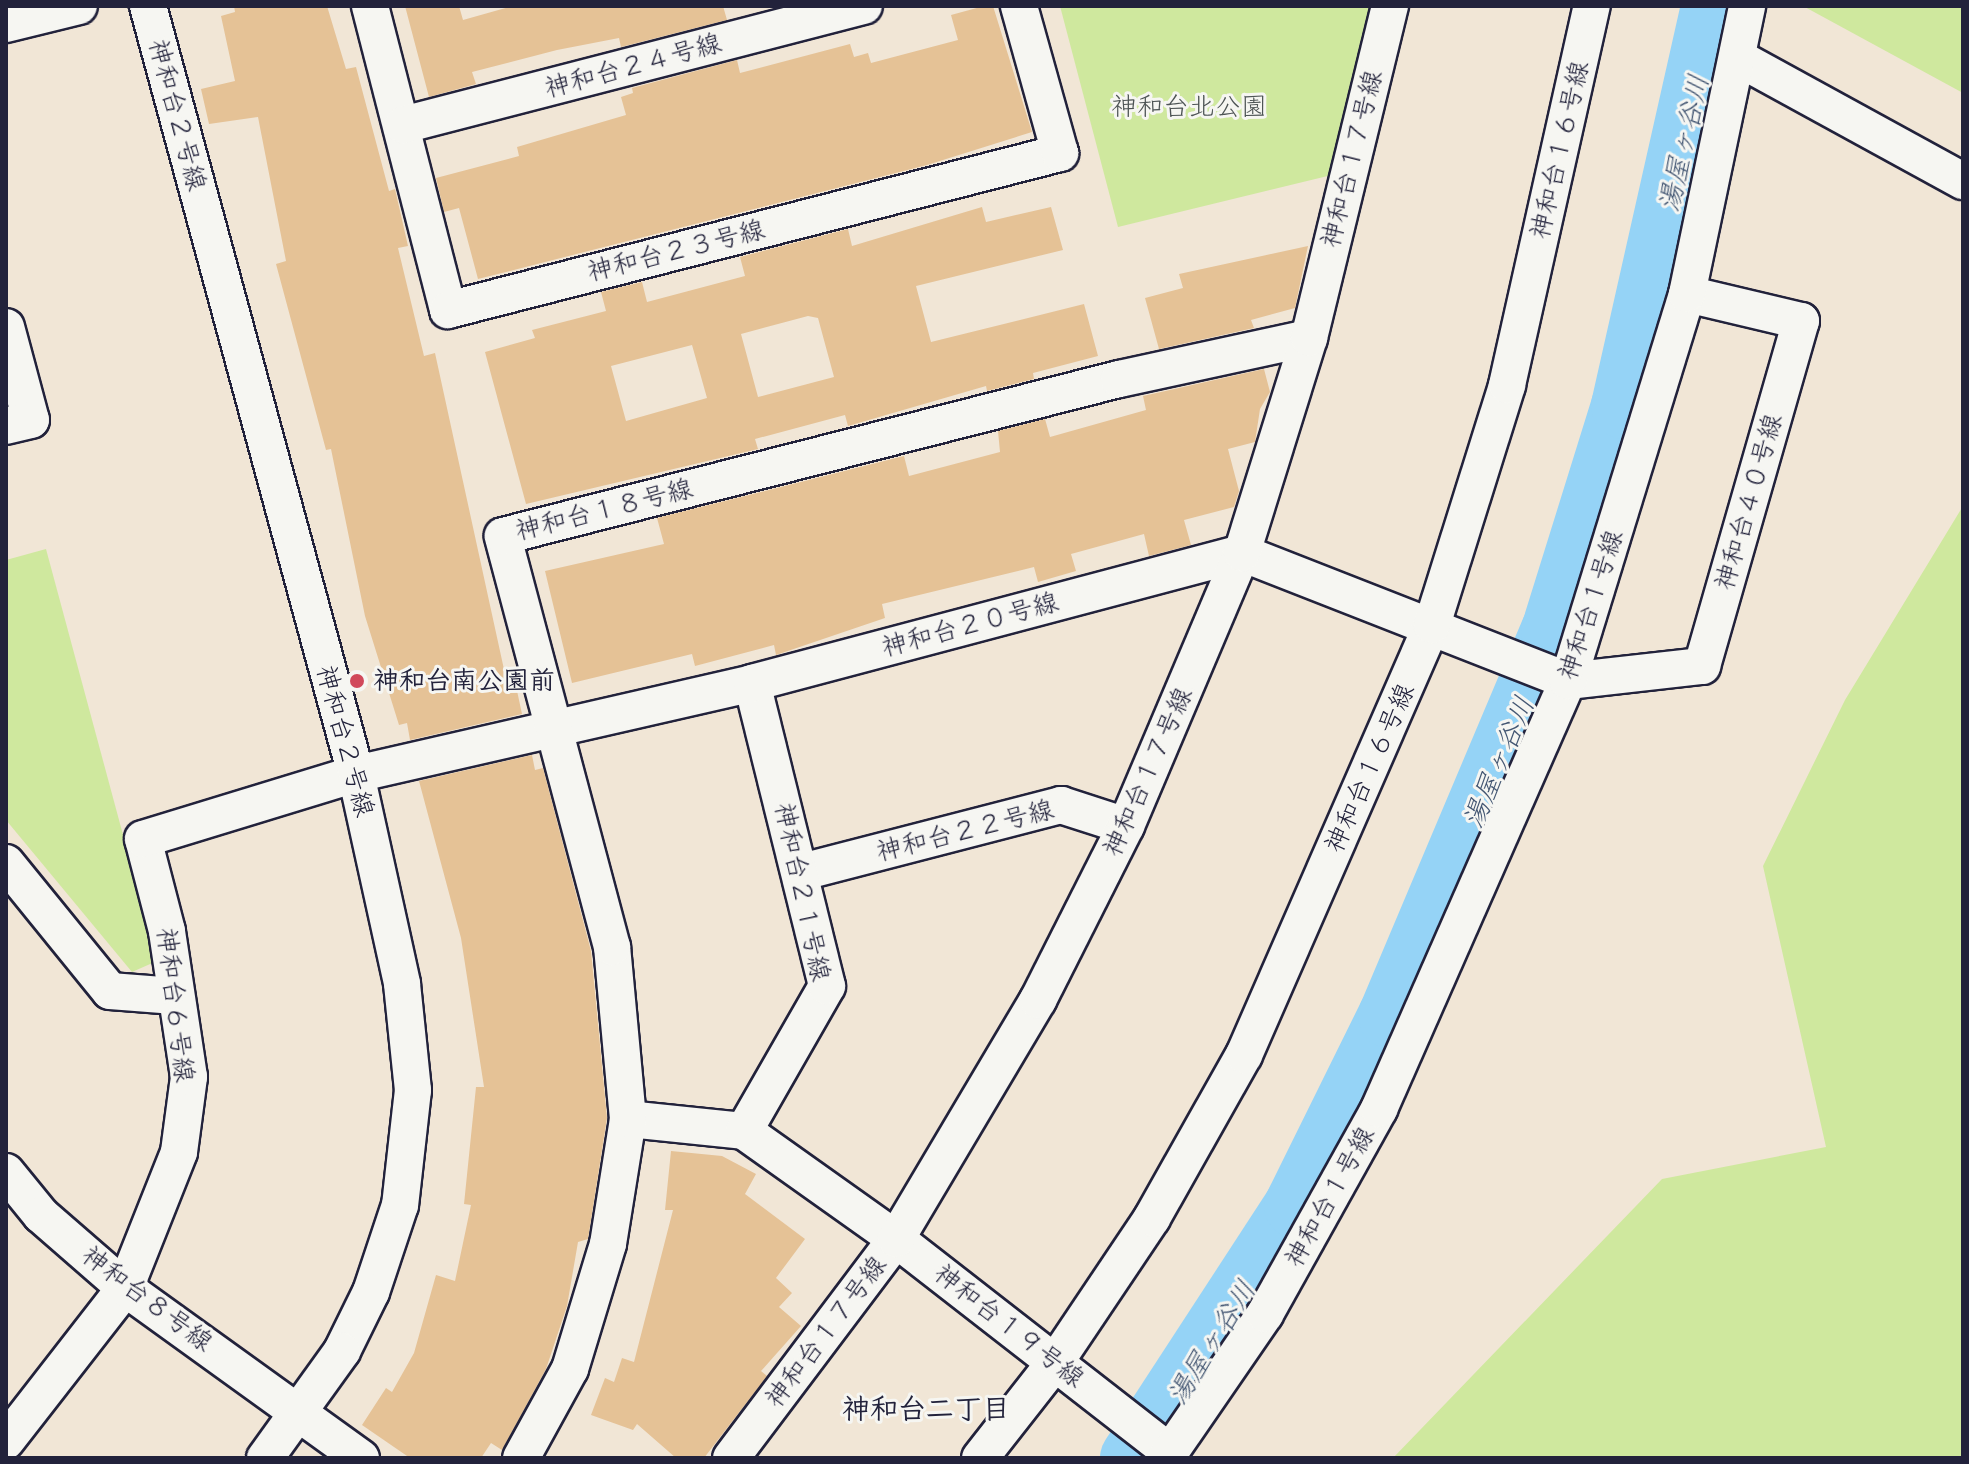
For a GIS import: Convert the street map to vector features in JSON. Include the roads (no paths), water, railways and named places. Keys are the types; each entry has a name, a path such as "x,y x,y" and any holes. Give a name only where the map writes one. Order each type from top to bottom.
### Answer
{"street":[{"path":"6,24 79,6"},
{"name":"神和台２号線","path":"148,6 356,774 402,984 413,1090 400,1205 371,1292 342,1351 265,1458"},
{"name":"神和台２３号線","path":"370,6 448,310 1060,153 1019,6"},
{"name":"神和台２４号線","path":"403,125 864,6"},
{"name":"神和台１７号線","path":"731,1458 896,1239 1038,1000 1126,826 1242,553 1309,338 1390,6"},
{"name":"神和台１６号線","path":"980,1458 1056,1361 1152,1218 1244,1055 1432,625 1507,385 1592,6"},
{"name":"神和台１号線","path":"1168,1455 1265,1314 1379,1109 1568,681 1687,294 1740,59 1747,6"},
{"path":"1740,59 1963,181"},
{"name":"神和台４０号線","path":"1568,681 1702,666 1801,321 1687,294"},
{"path":"6,327 31,420 6,426"},
{"name":"神和台１８号線","path":"521,1458 570,1369 608,1244 628,1119 612,947 503,536 1119,379 1309,338"},
{"path":"1242,553 1520,659 1568,681"},
{"name":"神和台２０号線","path":"356,774 556,732 1242,553"},
{"name":"神和台２１号線","path":"744,1131 827,986 802,872 752,683"},
{"name":"神和台６号線","path":"6,1441 125,1288 179,1152 189,1077 167,931 143,839 356,774"},
{"name":"神和台２２号線","path":"802,872 1061,805 1126,826"},
{"path":"6,863 110,991 175,996"},
{"name":"神和台１９号線","path":"628,1119 744,1131 896,1239 1056,1361 1168,1455"},
{"name":"神和台８号線","path":"6,1172 41,1215 125,1288 300,1411 361,1458"}],"waterway":[{"name":"湯屋ヶ谷川","path":"1133,1458 1297,1206 1391,1016 1554,631 1624,406 1714,6"}],"place":[{"name":"神和台南公園前","path":"357,681"}],"district":[{"name":"神和台二丁目","path":"926,1408"}],"park label":[{"name":"神和台北公園","path":"1189,107"}]}
